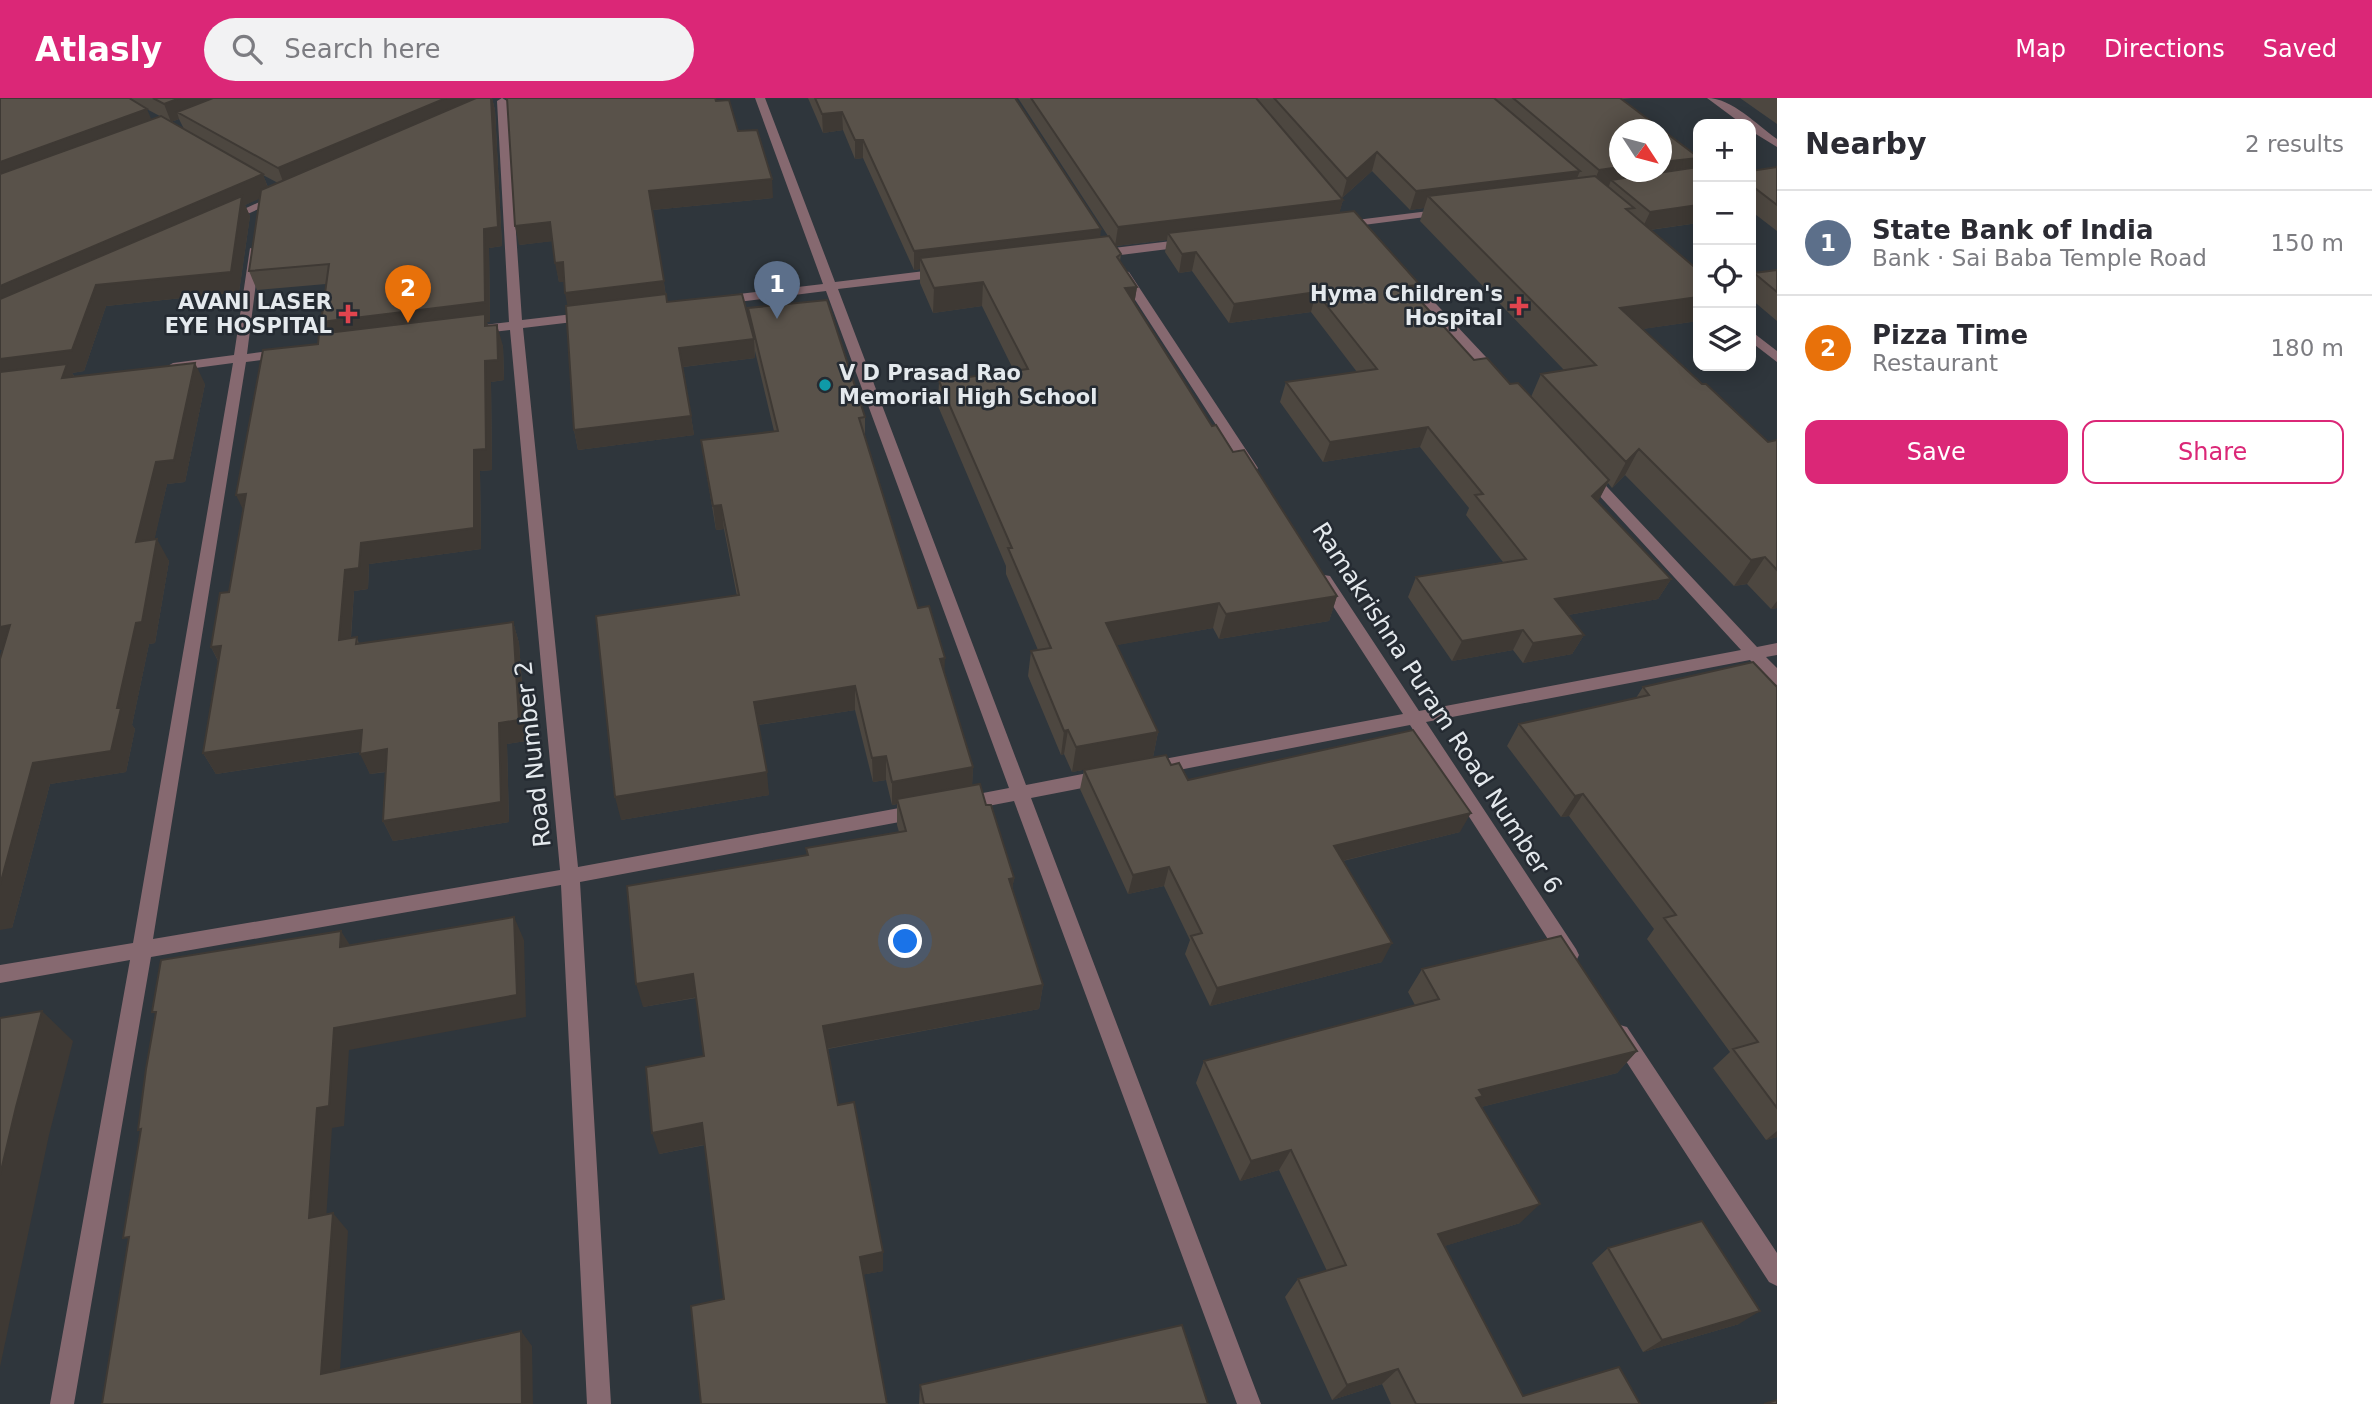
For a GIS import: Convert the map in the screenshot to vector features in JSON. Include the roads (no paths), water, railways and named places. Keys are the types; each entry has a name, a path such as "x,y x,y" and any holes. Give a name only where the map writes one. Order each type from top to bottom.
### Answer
{"street":[{"path":"760,98 1023,793 1249,1404"},
{"path":"1712,98 1742,119"},
{"name":"Road Number 2","path":"500,102 516,325 570,876 599,1404"},
{"path":"1756,129 1777,144"},
{"path":"210,227 285,195 274,188"},
{"path":"62,1404 142,949 240,359 260,206"},
{"path":"1327,227 1465,210"},
{"path":"1096,231 1262,485"},
{"path":"1084,256 1205,241"},
{"path":"1392,264 1506,387"},
{"path":"708,302 951,272"},
{"path":"460,332 598,315"},
{"path":"1756,339 1777,358"},
{"path":"160,368 295,352"},
{"path":"1582,469 1777,679"},
{"name":"Ramakrishna Puram Road Number 6","path":"1315,566 1580,973"},
{"path":"0,975 570,876 1023,793 1777,649"},
{"path":"1611,1019 1777,1274"}],"place":[{"name":"Hyma Children's Hospital","path":"1519,306"},
{"name":"AVANI LASER EYE HOSPITAL","path":"348,314"},
{"name":"State Bank of India","path":"777,319"},
{"name":"Pizza Time","path":"408,323"},
{"name":"V D Prasad Rao Memorial High School","path":"825,385"}]}
